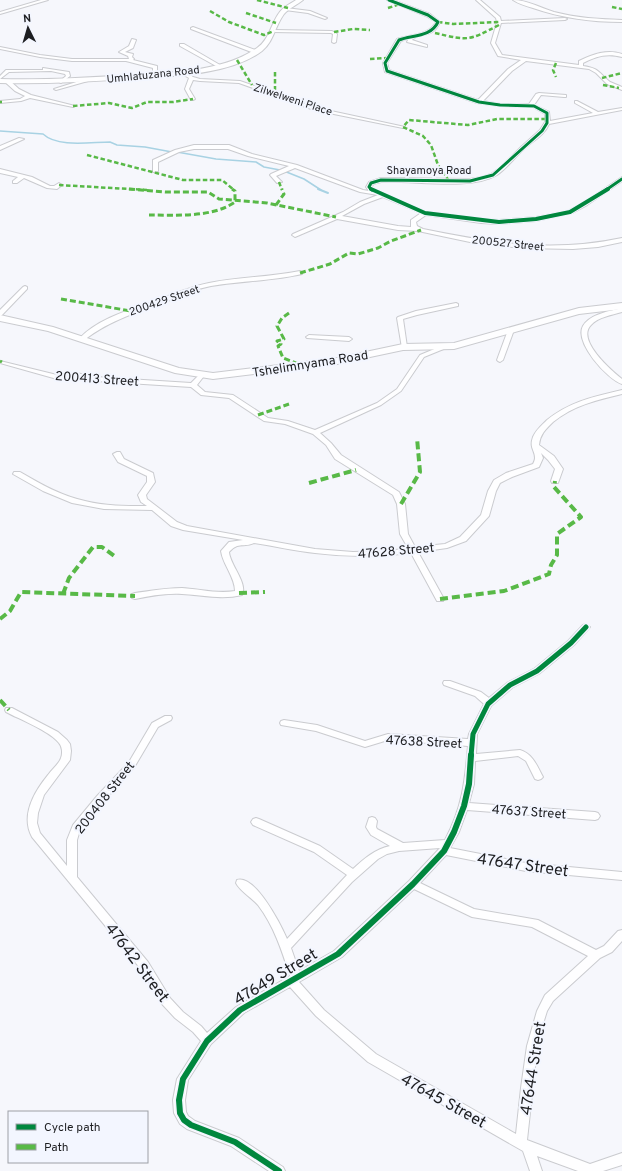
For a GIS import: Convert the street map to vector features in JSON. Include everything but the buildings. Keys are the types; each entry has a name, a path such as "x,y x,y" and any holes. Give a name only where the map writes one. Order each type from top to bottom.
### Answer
{"street":[{"path":"0,13 46,0"},
{"name":"Umhlatuzana Road","path":"2,80 61,82 184,73 218,65 256,52 264,46 274,31 280,16 286,9 300,0"},
{"path":"389,0 428,15 438,22 436,27 430,32 402,39 396,44 384,63 387,70 414,82 479,102 537,107 546,112 548,118 546,123 622,109"},
{"path":"478,0 495,14 500,22"},
{"path":"515,0 547,13 580,18 622,21"},
{"path":"286,9 309,12 325,18"},
{"path":"500,22 580,18"},
{"path":"500,22 493,43 498,54 507,57 581,65 595,70 609,83 622,89"},
{"path":"193,28 256,52"},
{"path":"274,31 329,32 335,34 334,42"},
{"path":"413,36 409,41 426,46"},
{"path":"129,61 132,59 130,55 121,52 131,47 134,40"},
{"path":"182,45 218,65"},
{"path":"0,48 40,56 72,60 106,59 129,61 155,67 155,75"},
{"path":"581,65 581,62 603,53 613,52 622,56"},
{"path":"496,60 507,57"},
{"path":"479,102 505,77 508,72 525,58"},
{"path":"61,82 68,76 67,72 45,69 45,71 49,71 22,70 5,72 2,80 17,90 30,96 73,106"},
{"name":"Zilwelweni Place","path":"184,73 191,78 200,80 240,82 316,109 403,127"},
{"path":"191,78 186,88 193,99"},
{"path":"56,90 86,80"},
{"path":"530,106 538,95 541,94 564,96"},
{"path":"2,102 21,100 30,96"},
{"path":"577,102 598,114"},
{"name":"Shayamoya Road","path":"546,123 538,135 521,148 501,169 490,177 478,180 460,181 387,179 371,183 369,188 381,195 425,214 487,222 551,217 577,209 622,179"},
{"path":"0,148 21,139"},
{"path":"155,171 155,161 177,151 194,147 229,146 250,155 295,166 362,191 381,195"},
{"path":"279,182 273,175 295,166"},
{"path":"0,171 23,176 49,187 54,188 59,185"},
{"path":"15,182 23,176"},
{"path":"295,234 336,217 381,195"},
{"path":"418,229 414,227 413,221 425,214"},
{"name":"200527 Street","path":"336,217 398,228 418,229 496,243 540,247 590,247 622,240"},
{"name":"200429 Street","path":"82,339 103,323 184,290 206,285 280,277 300,273"},
{"path":"0,314 25,288"},
{"path":"404,347 400,328 400,318 416,313 456,305"},
{"name":"Tshelimnyama Road","path":"0,318 44,328 82,339 171,370 201,376 228,375 338,361 404,347 444,347 577,311 622,306"},
{"path":"622,310 590,322 586,326 583,333 600,364 622,382"},
{"path":"500,360 511,330"},
{"path":"335,337 345,333"},
{"path":"309,337 335,337 349,339"},
{"path":"315,433 379,404 399,390 422,356 444,347"},
{"name":"200413 Street","path":"2,362 56,377 76,375 96,379 193,385"},
{"path":"201,376 193,385 203,394 231,396 266,420 286,422 301,426 315,433 329,444 338,457 396,494 401,504 404,534 411,550 440,599"},
{"name":"47628 Street","path":"117,454 121,460 148,473 151,477 150,482 142,495 144,500 174,524 180,526 315,551 353,554 447,546 463,539 485,516 492,491 497,482 509,475 536,465 539,458 536,446 538,434 565,409 582,401 622,392"},
{"path":"536,446 556,462 559,469 555,481"},
{"path":"17,474 46,490 76,502 110,507 155,508"},
{"path":"135,596 169,591 219,596 239,593 240,587 226,562 225,551 232,544 248,543 256,540"},
{"path":"446,848 464,806 469,784 475,729 491,701 510,685 534,673 571,643 586,627"},
{"path":"446,682 478,694 491,701"},
{"path":"9,710 57,735 64,742 67,754 65,760 39,794 34,804 33,827 35,834 72,879"},
{"name":"200408 Street","path":"72,879 72,840 76,828 132,764 155,725 168,718"},
{"name":"47638 Street","path":"284,723 317,728 366,744 383,737 473,743"},
{"path":"471,758 520,753 528,759 538,777"},
{"name":"47637 Street","path":"464,806 595,816"},
{"path":"372,820 371,827 374,832 403,849"},
{"path":"256,822 317,849 354,875"},
{"name":"47647 Street","path":"286,947 354,875 381,852 403,849 446,848 519,866 622,876"},
{"name":"47649 Street","path":"279,1171 235,1142 191,1125 180,1113 179,1100 183,1079 206,1041 240,1010 338,954 413,884 446,848"},
{"name":"47642 Street","path":"72,879 144,965 166,1001 196,1028 206,1041"},
{"path":"241,883 260,899 286,947 294,979"},
{"path":"413,884 472,913 534,923 596,955"},
{"name":"47644 Street","path":"524,1145 528,1081 541,1011 549,998 596,955 608,949 622,934"},
{"name":"47645 Street","path":"294,979 320,1014 372,1058 524,1145 590,1170 622,1159"},
{"path":"524,1145 536,1171"}],"waterway":[{"path":"0,131 43,134 49,138 66,143 110,142 117,145 145,147 172,152"},
{"path":"177,152 216,159 256,162 264,167 280,170"},
{"path":"284,171 304,179 321,190"},
{"path":"318,189 328,193"}],"marked path":[{"path":"257,0 288,8"},
{"path":"388,8 400,4"},
{"path":"612,7 622,9"},
{"path":"210,11 229,22 264,35 274,31"},
{"path":"246,13 276,23"},
{"path":"438,22 453,24 499,22"},
{"path":"435,33 459,39 472,39 499,25"},
{"path":"334,32 353,29 370,30"},
{"path":"370,59 387,58"},
{"path":"237,60 252,85"},
{"path":"556,63 553,70 556,77"},
{"path":"275,72 275,94"},
{"path":"602,78 622,73"},
{"path":"603,85 619,88"},
{"path":"73,106 109,103 120,104 132,108 147,102 173,102 193,99"},
{"path":"449,181 438,165 431,145 423,136 403,127 409,120 468,125 497,119 547,119"},
{"path":"87,155 183,180 222,180 235,191 235,202 220,210 169,215 149,215"},
{"path":"276,205 284,194 279,182"},
{"path":"59,185 165,192 208,192 219,199 267,203 336,217"},
{"path":"300,273 330,264 349,253 358,254 378,248 391,241 421,230"},
{"path":"61,299 131,311"},
{"path":"289,313 282,318 277,326 284,339 277,341 281,344 278,346 283,358 304,366"},
{"path":"258,415 289,404"},
{"path":"401,504 420,472 417,438"},
{"path":"309,483 356,470"},
{"path":"440,599 504,591 549,574 551,565 557,555 557,534 581,517 554,487 555,481"},
{"path":"63,594 69,578 93,547 102,547 117,558"},
{"path":"0,619 10,611 21,592 135,596"},
{"path":"239,593 265,592"},
{"path":"0,700 9,710"}],"cycle path":[{"path":"389,0 428,15 438,22 432,31 422,35 399,40 385,63 387,71 479,102 500,105 534,106 547,113 548,118 542,131 493,175 483,179 455,182 393,179 381,180 371,183 369,187 373,191 425,213 499,222 536,219 570,212 585,204 622,179"},
{"path":"279,1171 235,1142 191,1125 184,1120 180,1113 179,1100 183,1079 207,1041 240,1010 338,954 413,884 444,851 454,832 464,806 469,784 473,734 488,704 510,685 537,671 571,643 586,627"}]}
